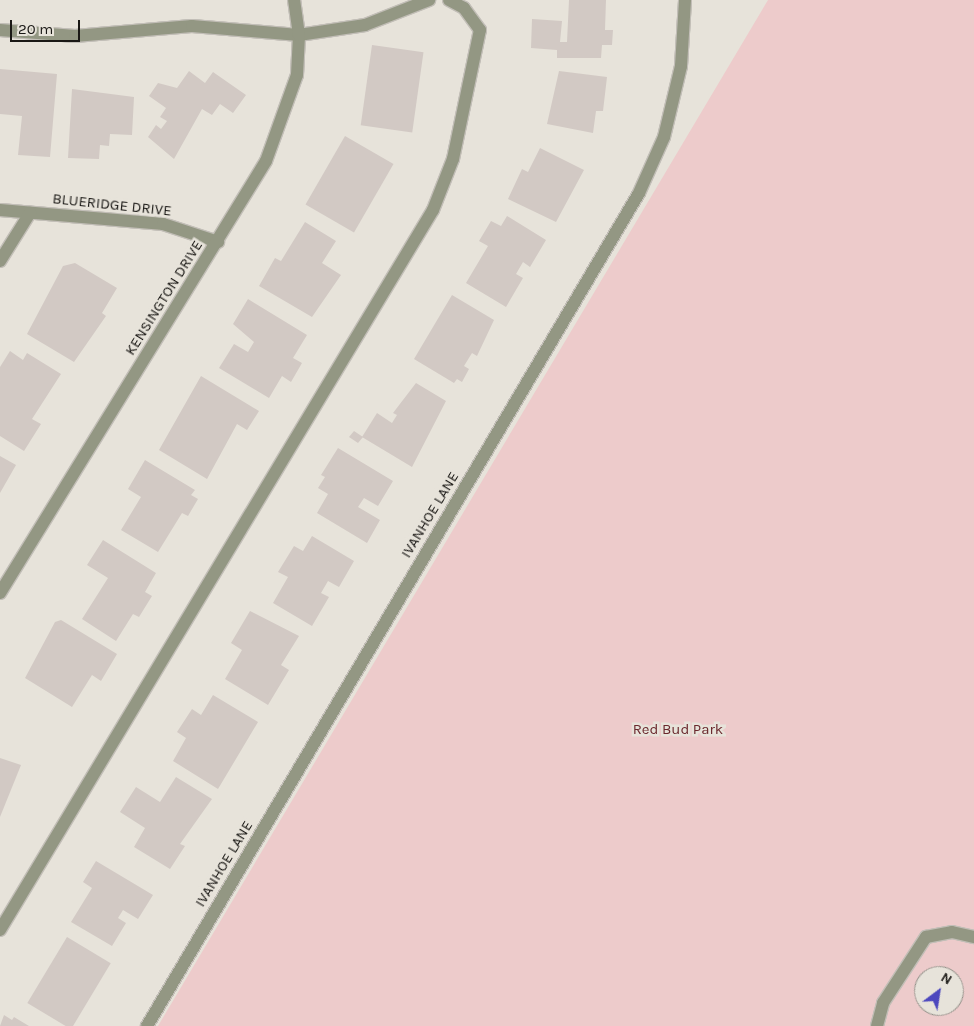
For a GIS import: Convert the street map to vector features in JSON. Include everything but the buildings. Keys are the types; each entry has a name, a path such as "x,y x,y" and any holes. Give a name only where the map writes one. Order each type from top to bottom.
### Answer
{"street":[{"name":"KENSINGTON DRIVE","path":"0,593 218,242 266,161 297,75 299,35 294,0"},
{"path":"0,30 75,36 192,26 299,35 365,24 429,0"},
{"path":"0,930 433,210 453,159 480,30 464,8 449,0"},
{"name":"IVANHOE LANE","path":"147,1026 639,193 664,137 681,66 685,0"},
{"name":"BLUERIDGE DRIVE","path":"0,210 163,224 218,242"},
{"path":"0,261 30,213"},
{"path":"877,1026 883,1003 926,937 952,932 974,937"}],"green space":[{"name":"Red Bud Park","path":"768,0 974,0 974,1026 158,1026"}]}
